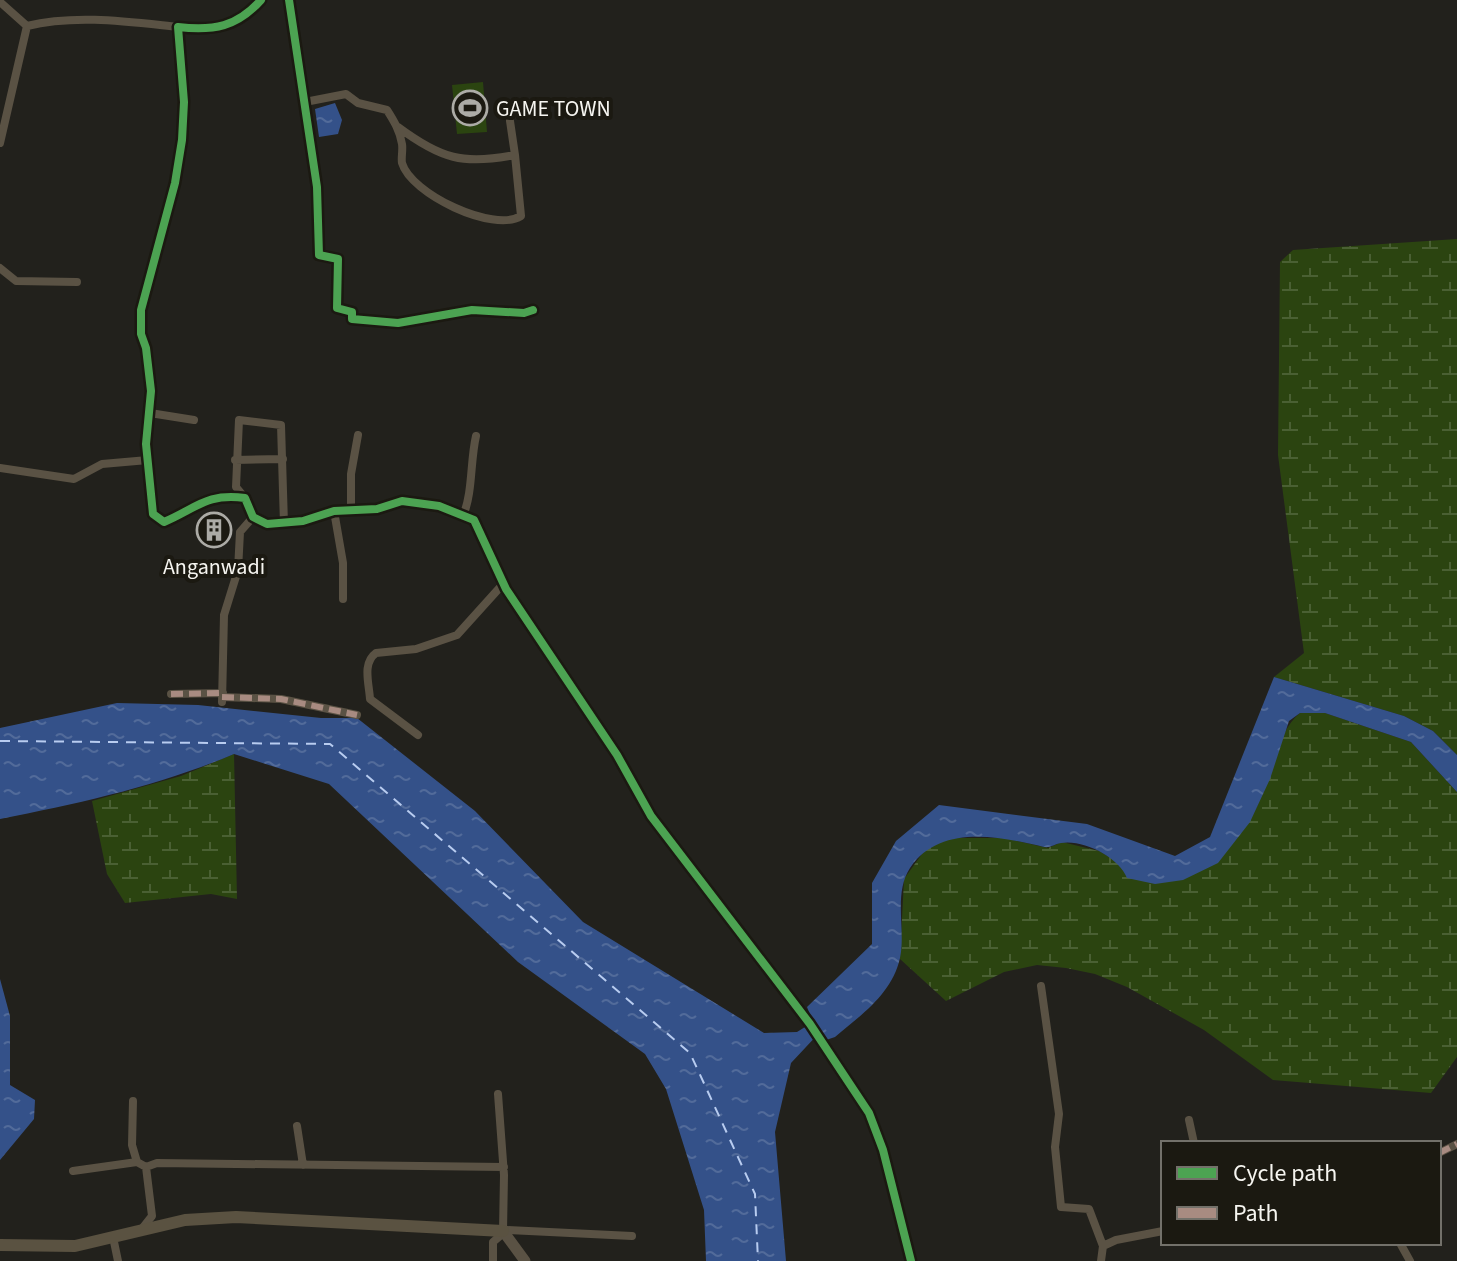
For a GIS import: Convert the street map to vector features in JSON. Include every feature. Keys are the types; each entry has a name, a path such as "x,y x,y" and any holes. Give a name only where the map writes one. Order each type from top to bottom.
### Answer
{"main road":[{"path":"0,1245 75,1246 185,1220 236,1217 503,1231"}],"street":[{"path":"27,26 44,22 120,21 216,28 235,24 261,0"},
{"path":"289,0 317,187 316,245 319,255 338,259 337,308 352,312 352,319 398,323 472,310 524,313 533,310"},
{"path":"0,2 27,26"},
{"path":"0,143 27,26"},
{"path":"178,27 184,102 182,140 175,183 141,310 150,413 146,444 153,514 164,522 204,500 245,498"},
{"path":"305,102 346,94 358,103 387,110 398,127 445,156 468,161 515,155"},
{"path":"398,127 402,164 415,181 459,211 504,220 521,216 510,121"},
{"path":"402,146 415,140"},
{"path":"0,268 16,281 77,282"},
{"path":"150,413 194,420"},
{"path":"284,524 281,425 239,420 236,487 245,498 253,517 267,524 284,524 334,511 377,509 402,501 439,506 474,520 503,584 617,755 666,837 812,1028 875,1127 911,1261"},
{"path":"351,511 351,474 358,435"},
{"path":"463,516 469,503 469,464 476,436"},
{"path":"235,460 283,459"},
{"path":"0,468 74,479 102,464 148,460"},
{"path":"334,511 343,563 343,599"},
{"path":"222,697 224,615 238,570 240,532 253,517"},
{"path":"418,735 370,699 367,665 371,656 416,649 457,635 503,584"},
{"path":"171,694 281,699 357,715"},
{"path":"1041,986 1059,1114 1055,1147 1061,1207 1089,1209 1103,1246 1101,1261"},
{"path":"498,1094 504,1167 503,1231 525,1261"},
{"path":"133,1101 132,1145 137,1162"},
{"path":"1189,1120 1194,1141"},
{"path":"297,1126 303,1165"},
{"path":"73,1171 137,1162 146,1167 173,1161 504,1167"},
{"path":"140,1231 152,1216 146,1167"},
{"path":"493,1261 493,1242 503,1231 632,1236"},
{"path":"1103,1246 1116,1240 1161,1231"},
{"path":"113,1237 118,1261"}],"green space":[{"name":"GAME TOWN","path":"483,82 487,132 457,134 452,85"},
{"path":"1457,239 1457,755 1433,731 1404,716 1274,677 1304,653 1278,455 1280,262 1293,250"},
{"path":"1300,713 1325,713 1411,742 1457,792 1457,1057 1431,1093 1273,1080 1204,1030 1127,987 1095,974 1037,965 1004,972 946,1001 900,959 904,879 927,847 950,838 1004,838 1048,848 1062,842 1099,851 1155,884 1222,842 1251,818 1284,733"},
{"path":"234,754 237,899 211,894 125,903 107,874 92,801 181,776"}],"water":[{"path":"335,103 342,120 338,134 319,137 315,109"},
{"path":"1274,677 1404,716 1433,731 1457,755 1457,792 1411,742 1325,713 1300,713 1289,721 1270,779 1250,822 1218,863 1183,880 1155,884 1127,878 1116,863 1099,851 1070,842 1046,847 1008,839 971,837 953,839 922,854 910,868 902,889 900,958 890,982 865,1012 835,1037 826,1040 820,1032 791,1063 775,1132 786,1261 706,1261 704,1210 666,1089 645,1054 518,962 329,784 234,754 119,792 0,819 0,728 117,703 198,705 321,718 357,718 475,811 583,922 764,1033 797,1032 813,1022 807,1007 872,944 872,883 896,841 939,805 1087,824 1175,856 1210,837"},
{"path":"0,979 10,1016 10,1085 35,1100 34,1119 0,1160"}],"ferry route":[{"path":"0,741 330,744 690,1053 755,1194 758,1261"}],"marked path":[{"path":"171,694 223,693"},
{"path":"222,697 281,699 357,715"},
{"path":"1441,1152 1457,1144"}],"cycle path":[{"path":"261,0 243,16 224,25 178,27 184,102 182,140 175,183 141,310 141,334 146,348 151,391 146,444 153,514 164,522 202,503 232,497 245,498 253,517 267,524 303,521 334,511 377,509 402,501 439,506 474,520 506,589 617,755 651,816 810,1024 869,1113 883,1150 911,1261"},
{"path":"289,0 317,187 319,255 338,259 337,308 352,312 352,319 398,323 472,310 524,313 533,310"}],"place":[{"name":"GAME TOWN","path":"470,108"},
{"name":"Anganwadi","path":"214,530"}]}
